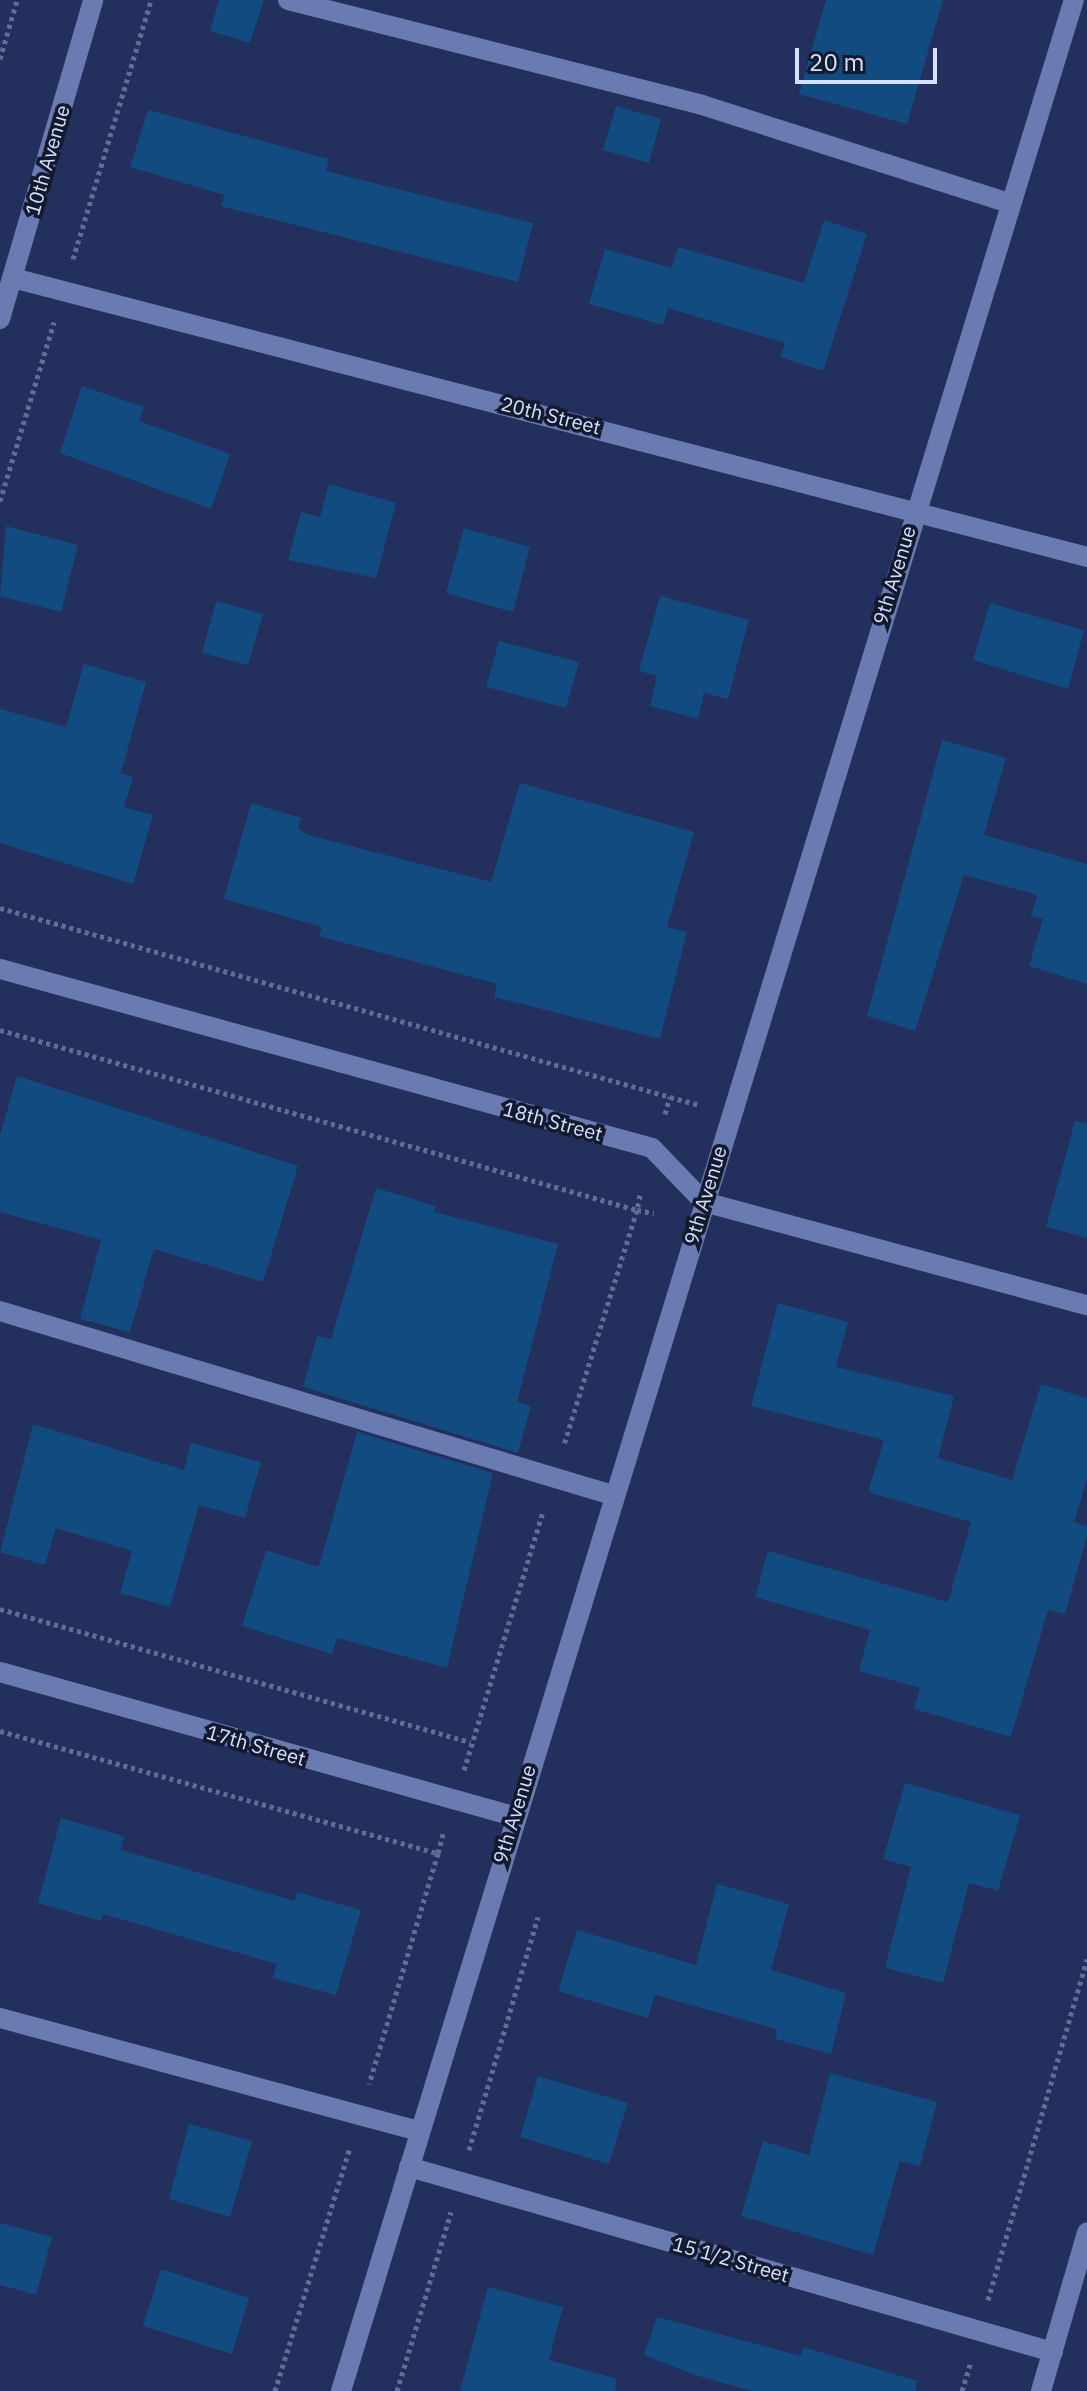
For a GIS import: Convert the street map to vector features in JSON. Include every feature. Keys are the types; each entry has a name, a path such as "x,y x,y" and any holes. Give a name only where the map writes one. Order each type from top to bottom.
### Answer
{"street":[{"name":"10th Avenue","path":"0,319 93,0"},
{"path":"288,0 702,105 1010,203"},
{"name":"9th Avenue","path":"341,2391 513,1816 704,1202 914,508 1074,0"},
{"name":"20th Street","path":"13,278 914,508 1087,557"},
{"name":"18th Street","path":"0,969 652,1148 704,1202"},
{"path":"704,1202 1087,1305"},
{"path":"0,1311 612,1495"},
{"name":"17th Street","path":"0,1672 513,1816"},
{"path":"0,2018 419,2131"},
{"name":"15 1/2 Street","path":"409,2167 1053,2352"},
{"path":"1041,2391 1087,2233"}],"path":[{"path":"0,59 17,0"},
{"path":"0,501 151,0"},
{"path":"0,908 730,1112"},
{"path":"0,1030 654,1213"},
{"path":"665,1114 670,1097"},
{"path":"464,1770 640,1195"},
{"path":"0,1609 471,1742"},
{"path":"0,1731 438,1853"},
{"path":"275,2391 445,1827"},
{"path":"467,2158 538,1917"},
{"path":"971,2304 986,2309 1087,1959"},
{"path":"397,2391 453,2207"},
{"path":"962,2391 970,2363"}],"building":[{"path":"219,0 264,0 250,43 210,31"},
{"path":"826,0 943,0 907,124 799,94"},
{"path":"616,106 661,119 649,163 603,150"},
{"path":"148,110 329,159 326,171 533,223 518,282 221,206 224,195 130,167"},
{"path":"824,220 867,234 823,371 780,357 785,343 668,308 663,325 589,304 605,249 672,268 678,247 804,283"},
{"path":"82,386 144,407 139,421 230,454 211,509 60,453"},
{"path":"329,484 396,503 376,578 288,560 301,512 320,517"},
{"path":"6,526 78,545 61,612 0,596"},
{"path":"464,528 530,547 513,612 446,593"},
{"path":"660,596 749,620 728,699 704,693 698,719 650,706 657,676 639,671"},
{"path":"216,601 263,614 248,665 202,653"},
{"path":"990,603 1084,630 1068,689 973,660"},
{"path":"499,641 579,662 566,708 486,687"},
{"path":"84,664 146,682 121,773 133,777 124,807 153,815 133,884 0,843 0,709 66,727"},
{"path":"942,740 1006,758 984,835 1087,864 1087,984 1029,966 1043,919 1031,916 1037,895 964,875 915,1031 867,1016"},
{"path":"520,783 694,832 667,927 687,932 660,1039 494,997 497,984 319,936 322,927 224,899 251,803 301,818 298,828 308,835 491,882"},
{"path":"17,1076 298,1166 263,1282 154,1249 130,1332 80,1319 101,1240 0,1212 0,1135"},
{"path":"1075,1121 1087,1123 1087,1238 1046,1227"},
{"path":"376,1188 436,1206 434,1212 558,1244 517,1402 531,1406 518,1453 303,1387 317,1336 331,1339"},
{"path":"778,1303 848,1322 836,1367 954,1396 938,1458 1012,1480 1041,1384 1087,1398 1087,1479 1074,1522 1087,1526 1087,1536 1065,1614 1048,1610 1011,1737 914,1709 920,1688 859,1671 870,1630 755,1597 768,1551 948,1602 971,1522 868,1492 884,1440 751,1406"},
{"path":"33,1424 184,1470 191,1443 261,1462 245,1518 199,1505 170,1607 120,1593 132,1551 56,1528 45,1565 0,1552"},
{"path":"357,1432 493,1473 447,1668 337,1638 332,1654 242,1626 266,1550 319,1567"},
{"path":"905,1783 1020,1815 998,1891 969,1883 943,1983 885,1968 911,1867 883,1859"},
{"path":"61,1818 124,1836 121,1850 295,1901 297,1892 361,1910 336,1995 273,1978 277,1964 103,1914 101,1921 38,1903"},
{"path":"717,1884 789,1904 771,1970 846,1993 831,2054 775,2039 777,2029 655,1995 648,2018 558,1991 577,1930 696,1965"},
{"path":"830,2073 937,2102 920,2166 900,2161 873,2255 741,2216 763,2141 809,2155"},
{"path":"538,2076 628,2103 609,2164 520,2137"},
{"path":"189,2124 252,2141 230,2217 169,2199"},
{"path":"0,2223 52,2237 36,2295 0,2285"},
{"path":"161,2269 249,2298 232,2354 143,2326"},
{"path":"488,2287 563,2307 549,2360 617,2379 615,2391 460,2391"},
{"path":"657,2317 801,2356 803,2347 917,2381 916,2391 752,2391 695,2375 644,2355"}]}
